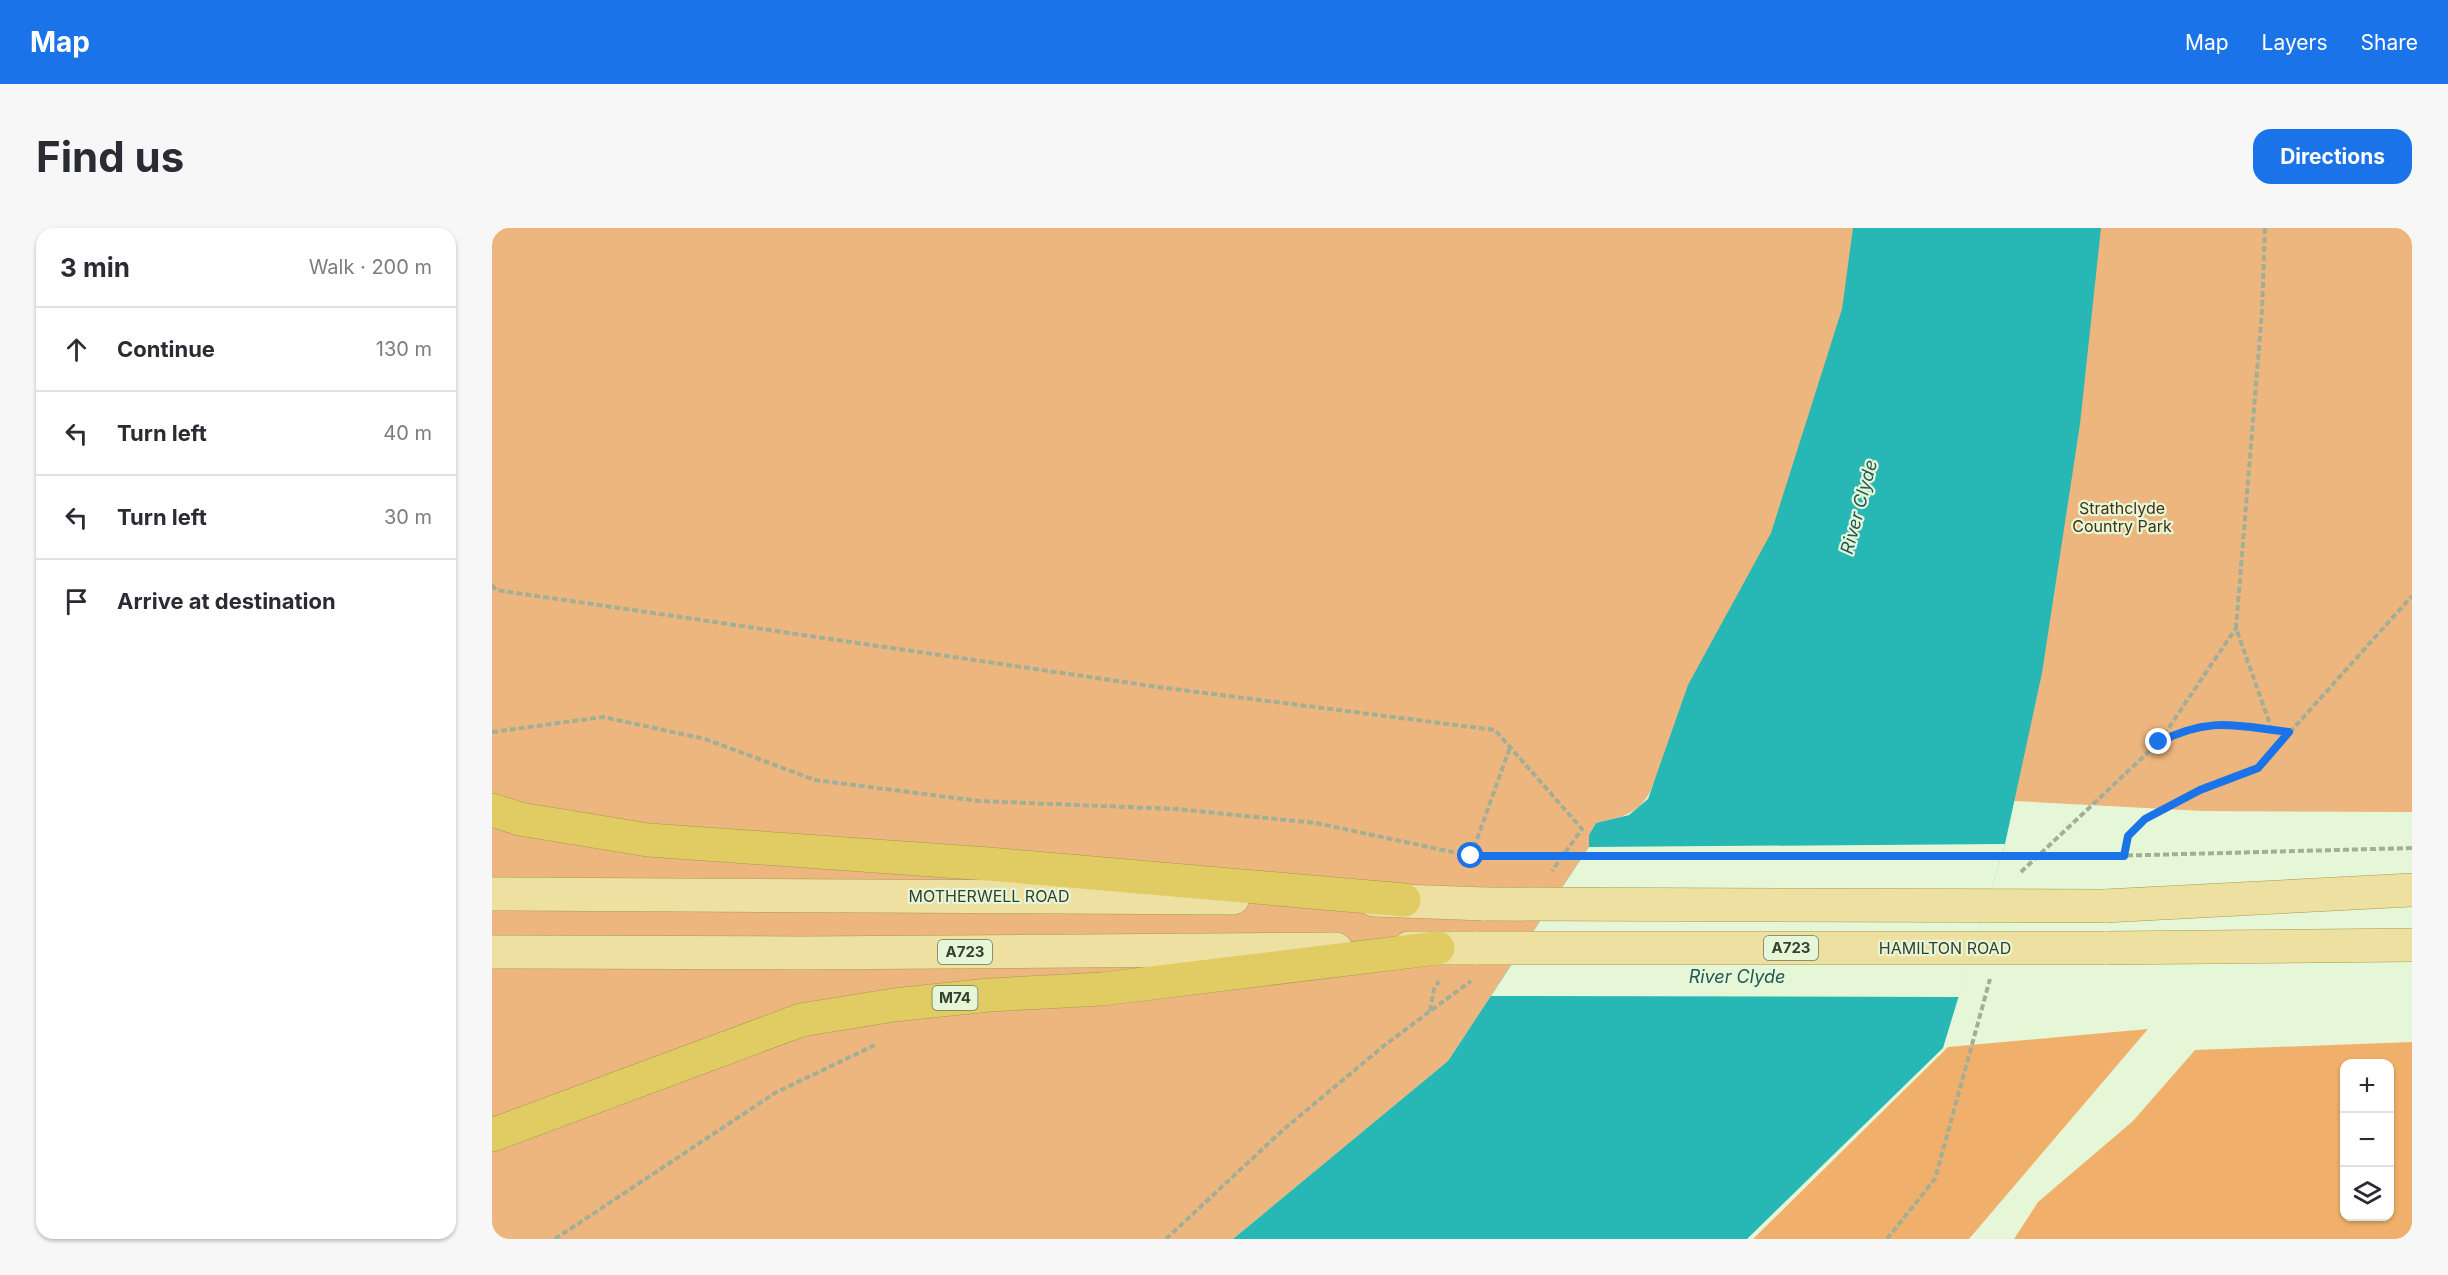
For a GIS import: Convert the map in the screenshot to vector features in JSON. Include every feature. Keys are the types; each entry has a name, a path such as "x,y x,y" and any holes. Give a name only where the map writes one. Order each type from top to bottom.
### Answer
{"highway":[{"path":"492,810 520,819 648,840 989,864 1404,900"},
{"name":"M74","path":"492,1135 801,1020 966,997 1102,989 1435,962"}],"main road":[{"name":"MOTHERWELL ROAD","path":"492,894 1404,900 1486,904 2104,906 2412,890"},
{"name":"HAMILTON ROAD","path":"1435,962 1472,967 2104,948 2412,945"},
{"name":"A723","path":"492,952 803,953 1435,962"}],"path":[{"path":"2265,228 2262,311 2236,628 2272,730"},
{"path":"492,585 496,590 1147,685 1495,730"},
{"path":"2124,856 2128,836 2145,819 2200,790 2258,768 2412,596"},
{"path":"492,732 603,717 705,739 815,780 979,801 1176,809 1316,824 1471,856 2124,856 2412,848"},
{"path":"2159,742 2185,729 2222,723 2289,732"},
{"path":"1471,856 1510,747"},
{"path":"1430,1012 1434,989 1442,976 1435,962"},
{"path":"555,1239 775,1093 886,1039"},
{"path":"1166,1239 1284,1129 1386,1044"}],"green space":[{"name":"Strathclyde Country Park","path":"492,228 2412,228 2412,812 2203,811 1654,782 1639,807 1625,815 1596,823 1589,835 1589,847 1448,1061 1233,1239 492,1239"}],"shaded area":[{"path":"2148,1029 1969,1239 1753,1239 1948,1047"},
{"path":"2412,1042 2412,1239 2014,1239 2038,1202 2133,1121 2195,1050"}],"water":[{"name":"River Clyde","path":"1853,228 2101,228 2080,424 2042,673 2005,844 1943,1048 1747,1239 1233,1239 1448,1061 1589,847 1589,835 1596,823 1629,815 1648,799 1688,685 1771,533 1842,309"}],"pier":[{"path":"2005,844 1959,997 1491,996 1589,847"}],"route":[{"path":"1471,856 2124,856 2128,836 2145,819 2200,790 2258,768 2289,732 2222,723 2185,729 2159,742"}]}
